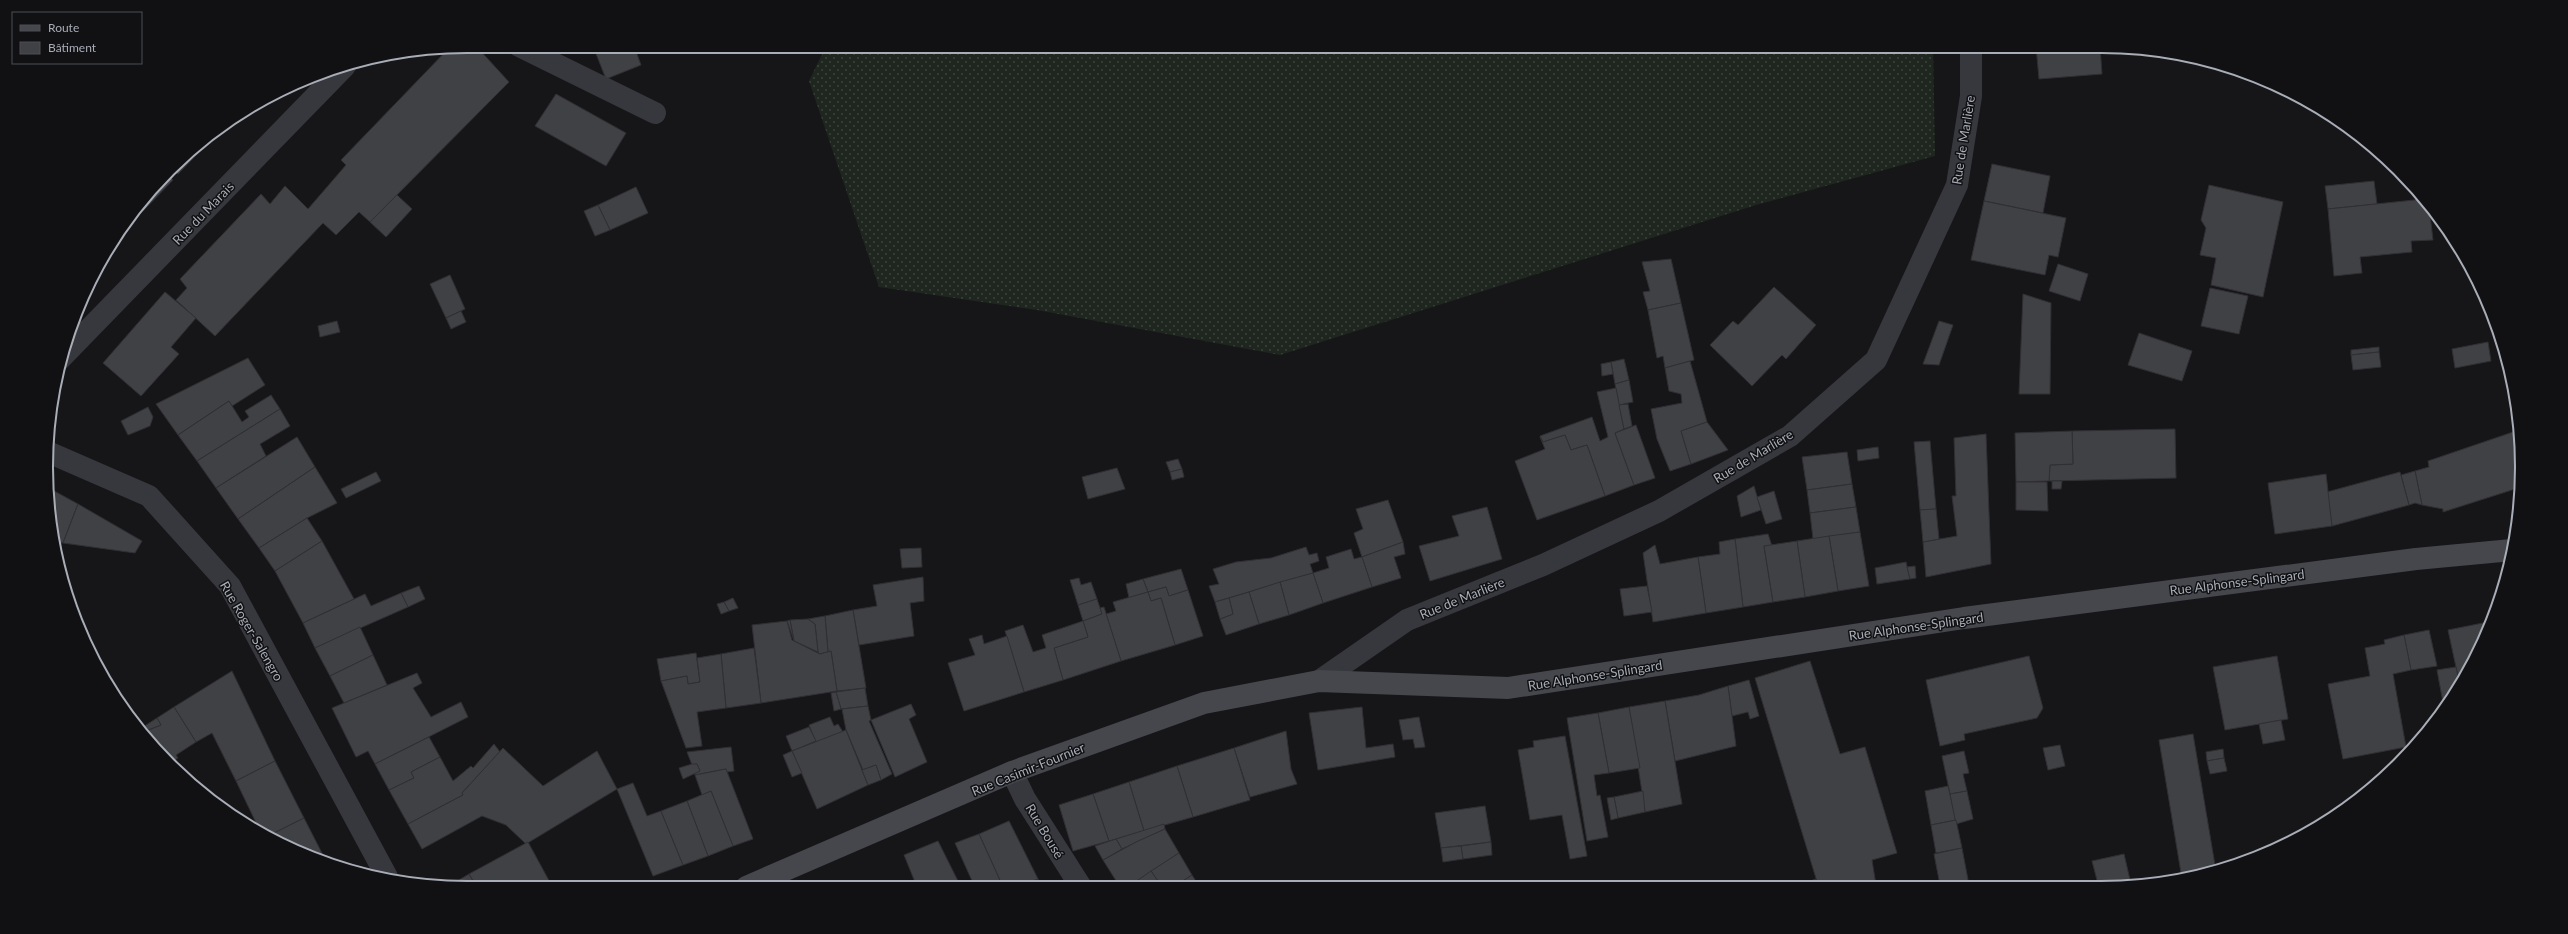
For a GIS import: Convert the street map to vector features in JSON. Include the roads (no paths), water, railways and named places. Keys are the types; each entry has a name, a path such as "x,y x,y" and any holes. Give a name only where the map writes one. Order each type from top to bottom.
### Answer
{"street":[{"path":"533,53 655,113"},
{"name":"Rue de Marlière","path":"1319,681 1407,620 1543,565 1659,512 1790,436 1876,360 1958,185 1971,96 1971,53"},
{"name":"Rue du Marais","path":"71,348 337,74"},
{"name":"Rue Roger-Salengro","path":"53,454 149,496 230,586 385,873"},
{"name":"Rue Alphonse-Splingard","path":"1319,681 1508,688 1964,618 2416,559 2506,551"},
{"name":"Rue Casimir-Fournier","path":"760,881 1012,772 1204,703 1319,681"},
{"name":"Rue Bousé","path":"1012,772 1025,798 1077,881"}]}
